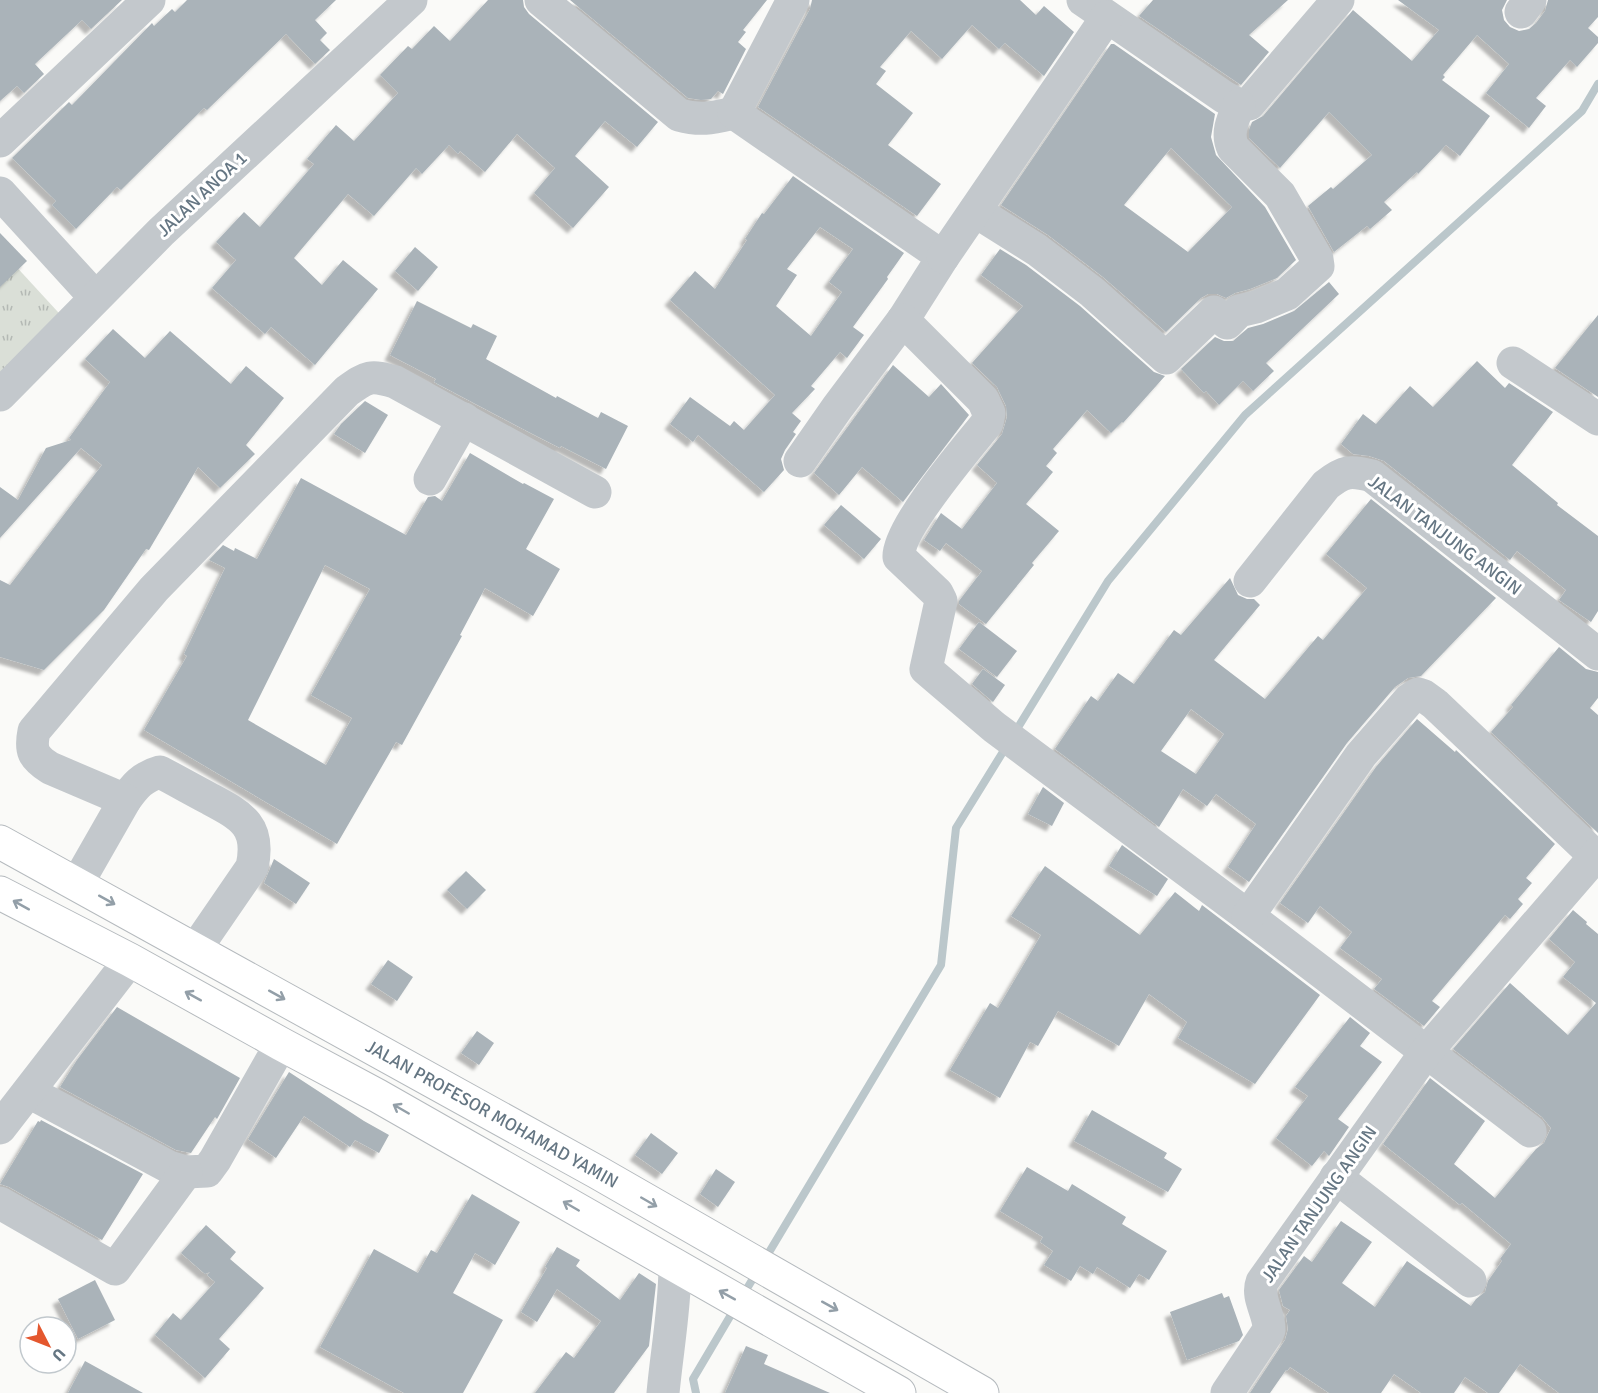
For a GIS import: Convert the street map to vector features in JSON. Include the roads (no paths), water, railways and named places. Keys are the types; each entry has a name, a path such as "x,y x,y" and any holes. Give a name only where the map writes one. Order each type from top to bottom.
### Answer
{"main road":[{"name":"JALAN PROFESOR MOHAMAD YAMIN","path":"0,842 597,1172 981,1393"},
{"path":"0,893 130,960 378,1096 899,1393"}],"street":[{"path":"0,141 149,0"},
{"name":"JALAN ANOA 1","path":"0,395 161,232 411,0"},
{"path":"541,0 679,115 696,120 734,113 793,0"},
{"path":"800,461 903,320 975,211 1095,8 1197,79 1239,105 1249,104 1338,0"},
{"path":"975,211 1037,250 1092,292 1166,358 1214,312 1227,322 1239,311 1256,307 1287,294 1318,266 1317,259 1280,195 1233,148 1229,141 1239,105"},
{"path":"734,113 943,257"},
{"path":"0,193 95,297"},
{"path":"903,320 983,400 989,413 987,423 929,498 898,549 899,557 939,596 942,604 926,669 994,727 1248,916 1530,1131"},
{"path":"1513,363 1598,419"},
{"path":"125,801 41,762 33,752 34,731 154,589 347,391 364,378 376,377 395,382 595,492"},
{"path":"430,479 464,419"},
{"name":"JALAN TANJUNG ANGIN","path":"1250,581 1326,485 1341,474 1356,471 1372,476 1598,654"},
{"path":"1248,916 1361,755 1408,700 1419,694 1435,704 1597,855"},
{"path":"77,884 125,801 138,782 147,775 160,772 239,815 254,839 252,867 195,950"},
{"name":"JALAN TANJUNG ANGIN","path":"1227,1393 1269,1330 1270,1322 1261,1298 1262,1282 1426,1052 1597,855"},
{"path":"0,1128 130,960"},
{"path":"29,1092 170,1167 186,1172 207,1171 281,1044"},
{"path":"0,1203 115,1269 186,1172"},
{"path":"1336,1177 1470,1281"},
{"path":"663,1393 675,1293 685,1271"}],"waterway":[{"path":"1014,734 1108,581 1245,415 1582,111 1598,84"},
{"path":"765,1259 941,965 956,828 1006,747"},
{"path":"743,1295 757,1272"},
{"path":"696,1393 693,1379 735,1308"}]}
